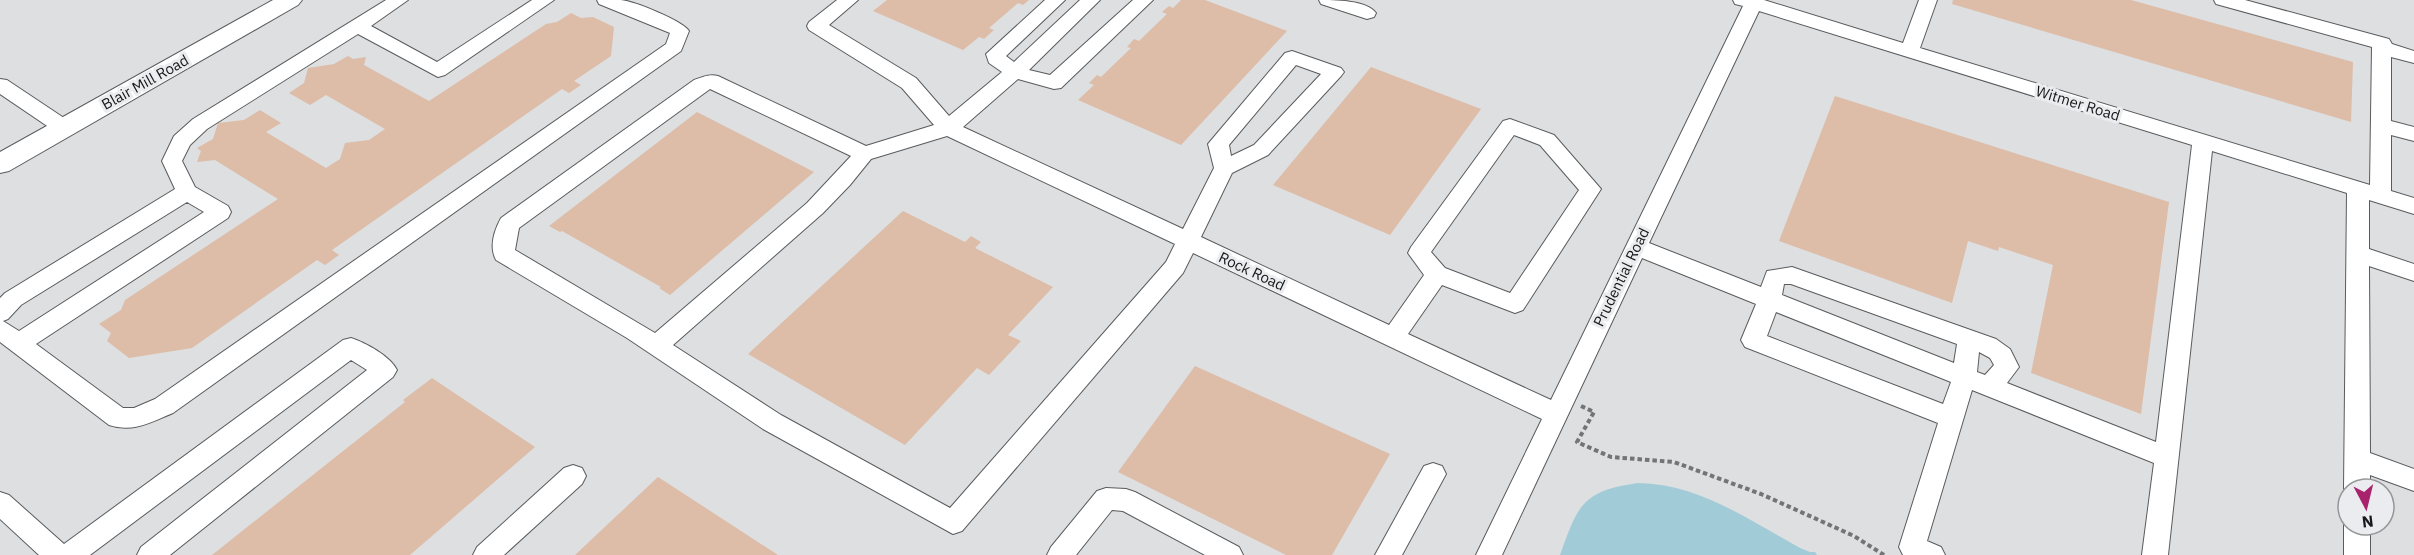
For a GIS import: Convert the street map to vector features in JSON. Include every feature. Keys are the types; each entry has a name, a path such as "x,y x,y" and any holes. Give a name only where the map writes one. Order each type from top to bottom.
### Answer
{"main road":[{"name":"Blair Mill Road","path":"0,164 290,0"}],"street":[{"path":"18,343 220,212 187,192 172,161 181,141 200,123 399,0"},
{"path":"357,26 438,71 545,0"},
{"path":"0,329 118,418 136,418 164,406 674,47 680,31 606,0"},
{"path":"849,0 816,26 909,83 948,128"},
{"path":"1056,0 996,54 996,59 1015,72 1054,83 1144,0"},
{"path":"656,346 815,208 843,180 864,154 948,128 1015,72 1091,0"},
{"path":"1328,0 1367,13"},
{"path":"1909,51 1928,0"},
{"path":"2223,0 2382,43 2380,196"},
{"name":"Witmer Road","path":"1750,1 2414,206"},
{"name":"Prudential Road","path":"1489,555 1750,1"},
{"path":"2382,48 2414,57"},
{"path":"864,154 711,81 701,84 509,224 504,240 504,254 656,346 772,422 953,523 1175,267 1224,168 1261,150 1334,72 1292,57 1218,144 1224,168"},
{"path":"0,85 63,128"},
{"path":"2381,125 2414,134"},
{"path":"1510,126 1547,140 1590,189 1515,304 1437,274 1419,253 1510,126"},
{"name":"Rock Road","path":"948,128 1556,414"},
{"path":"2155,555 2203,141"},
{"path":"2357,477 2358,189"},
{"path":"0,313 13,299 187,192"},
{"path":"1636,247 2167,457"},
{"path":"2358,254 2414,273"},
{"path":"1394,338 1437,274"},
{"path":"1952,418 1754,340 1770,301 1775,277 1792,275 1993,348 2001,353 2007,367 1988,387"},
{"path":"1932,555 1912,546 1964,377 1969,339"},
{"path":"0,503 58,554 351,347 385,370 150,555"},
{"path":"2357,459 2414,480"},
{"path":"1388,555 1433,474"},
{"path":"486,555 573,476"},
{"path":"1060,555 1106,499 1126,500 1230,555"},
{"path":"2357,537 2357,555"}],"path":[{"path":"1594,412 1577,442 1611,457 1674,462 1750,490 1854,536 1884,555"}],"water":[{"path":"1638,483 1682,490 1723,505 1800,548 1815,552 1817,555 1560,555 1572,524 1585,503 1593,496 1605,491"}],"building":[{"path":"887,0 1029,0 1023,5 1018,3 989,28 994,30 984,39 979,37 963,50 873,11"},
{"path":"1181,0 1205,0 1287,31 1181,145 1078,100 1094,85 1089,83 1097,75 1101,77 1131,48 1127,47 1134,39 1139,41 1167,14 1162,12 1169,6 1173,8"},
{"path":"1953,0 2131,0 2353,62 2351,122 1952,4"},
{"path":"571,13 581,18 593,17 614,27 611,56 574,81 581,85 569,93 562,89 332,250 339,255 325,265 317,260 192,348 129,358 107,341 111,333 99,324 121,310 125,300 278,199 215,160 197,162 201,151 197,148 213,139 218,123 244,120 260,110 281,123 266,132 326,168 340,159 345,143 369,140 385,129 326,95 310,105 289,93 304,83 308,68 334,64 348,56 353,59 366,57 364,65 429,101 546,24 557,22"},
{"path":"1371,67 1481,109 1390,235 1273,185"},
{"path":"1835,96 2169,202 2141,414 2031,373 2053,265 1999,247 1998,251 1968,241 1952,303 1779,241"},
{"path":"697,112 814,172 670,295 659,288 661,287 562,231 549,226"},
{"path":"903,211 965,242 971,236 981,242 975,248 1053,287 1008,335 1021,341 989,375 977,368 905,445 748,354"},
{"path":"1195,366 1390,454 1332,555 1286,555 1118,472"},
{"path":"432,378 535,447 410,555 212,555 405,402 403,400"},
{"path":"658,477 778,555 575,555"}]}
